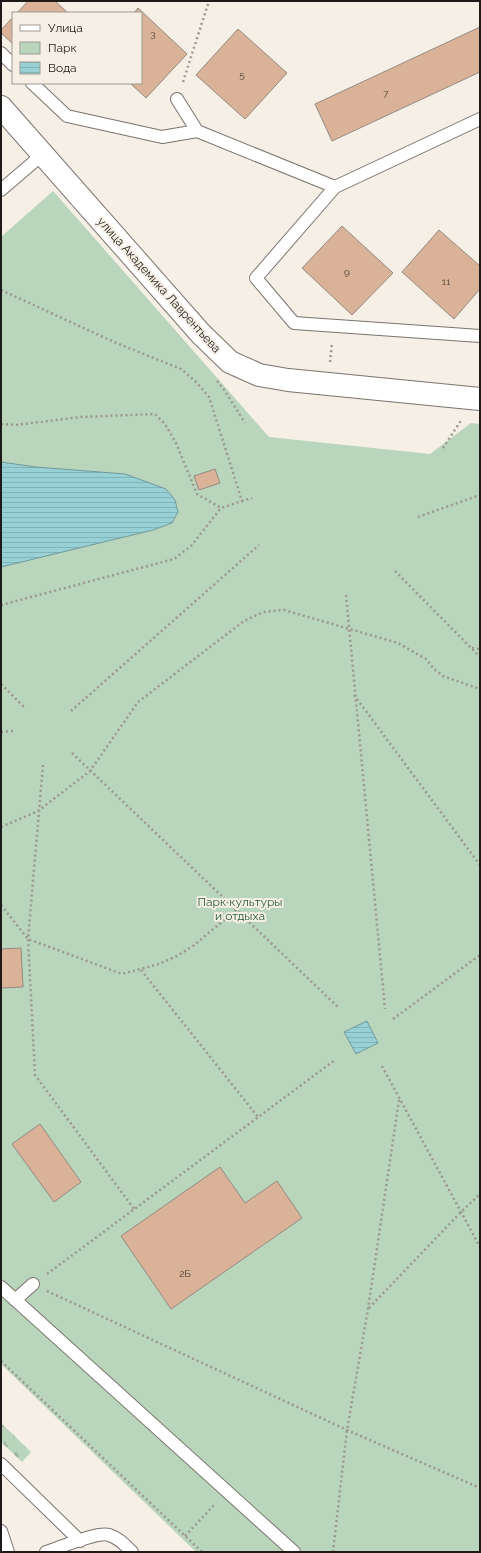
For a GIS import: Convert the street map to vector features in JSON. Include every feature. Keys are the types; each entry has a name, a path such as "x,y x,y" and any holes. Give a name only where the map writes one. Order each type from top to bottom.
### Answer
{"street":[{"name":"улица Академика Лаврентьева","path":"1,107 201,334 230,362 259,375 288,380 480,400"}],"lane":[{"path":"1,53 12,63"},
{"path":"33,84 67,116 162,137 197,131 335,187"},
{"path":"177,99 197,131"},
{"path":"480,119 335,187 256,278 294,323 480,336"},
{"path":"1,190 42,154"},
{"path":"15,1300 33,1284"},
{"path":"1,1287 294,1552"},
{"path":"1,1464 80,1541"},
{"path":"1,1531 8,1552"},
{"path":"46,1552 108,1534 119,1539 132,1552"}],"path":[{"path":"177,99 209,1"},
{"path":"1,290 108,339 181,369 196,382 209,397 242,501"},
{"path":"1,424 16,425 81,417 154,414 165,424 176,443 197,494 221,508"},
{"path":"443,448 463,418 468,419"},
{"path":"418,517 480,495"},
{"path":"1,605 174,558 192,546 221,508 252,498"},
{"path":"71,711 259,546"},
{"path":"395,571 480,657"},
{"path":"346,595 354,695 385,1009"},
{"path":"1,827 38,811 90,771 138,702 253,616 273,610 284,610 410,648 426,659 434,669 443,676 480,690"},
{"path":"471,648 480,649"},
{"path":"1,684 25,708"},
{"path":"354,695 480,864"},
{"path":"1,732 14,731"},
{"path":"72,754 339,1008"},
{"path":"42,765 28,939 35,1075 134,1209"},
{"path":"1,904 28,939 122,974 159,964 183,952 236,910"},
{"path":"393,1019 480,955"},
{"path":"141,970 258,1117"},
{"path":"335,1060 33,1284 347,1430 480,1488"},
{"path":"382,1066 399,1100 480,1247"},
{"path":"333,1552 347,1430 368,1309 399,1100"},
{"path":"368,1309 480,1194"},
{"path":"1,1361 202,1552"},
{"path":"185,1536 227,1491"}],"green space":[{"name":"Парк культуры и отдыха","path":"53,191 269,437 430,454 471,423 480,424 480,1552 196,1552 1,1364 1,237"},
{"path":"1,1423 31,1452 22,1462 1,1442"}],"water":[{"path":"1,462 36,467 125,474 166,489 175,500 178,512 172,523 153,530 1,567"},
{"path":"367,1021 378,1043 356,1054 344,1032"}],"building":[{"path":"28,1 55,1 67,12 18,12"},
{"path":"138,8 187,54 146,98 131,84 142,84 142,12 135,12"},
{"path":"12,18 12,43 1,33 1,30"},
{"path":"480,27 480,72 332,141 315,104"},
{"path":"238,29 287,73 245,119 196,75"},
{"path":"342,226 393,273 352,315 302,268"},
{"path":"439,230 480,266 480,289 454,319 402,272"},
{"path":"215,469 220,483 199,490 194,476"},
{"path":"21,948 23,987 1,988 1,949"},
{"path":"40,1124 81,1182 54,1202 12,1144"},
{"path":"220,1167 245,1203 277,1181 302,1218 171,1309 121,1236"}]}
